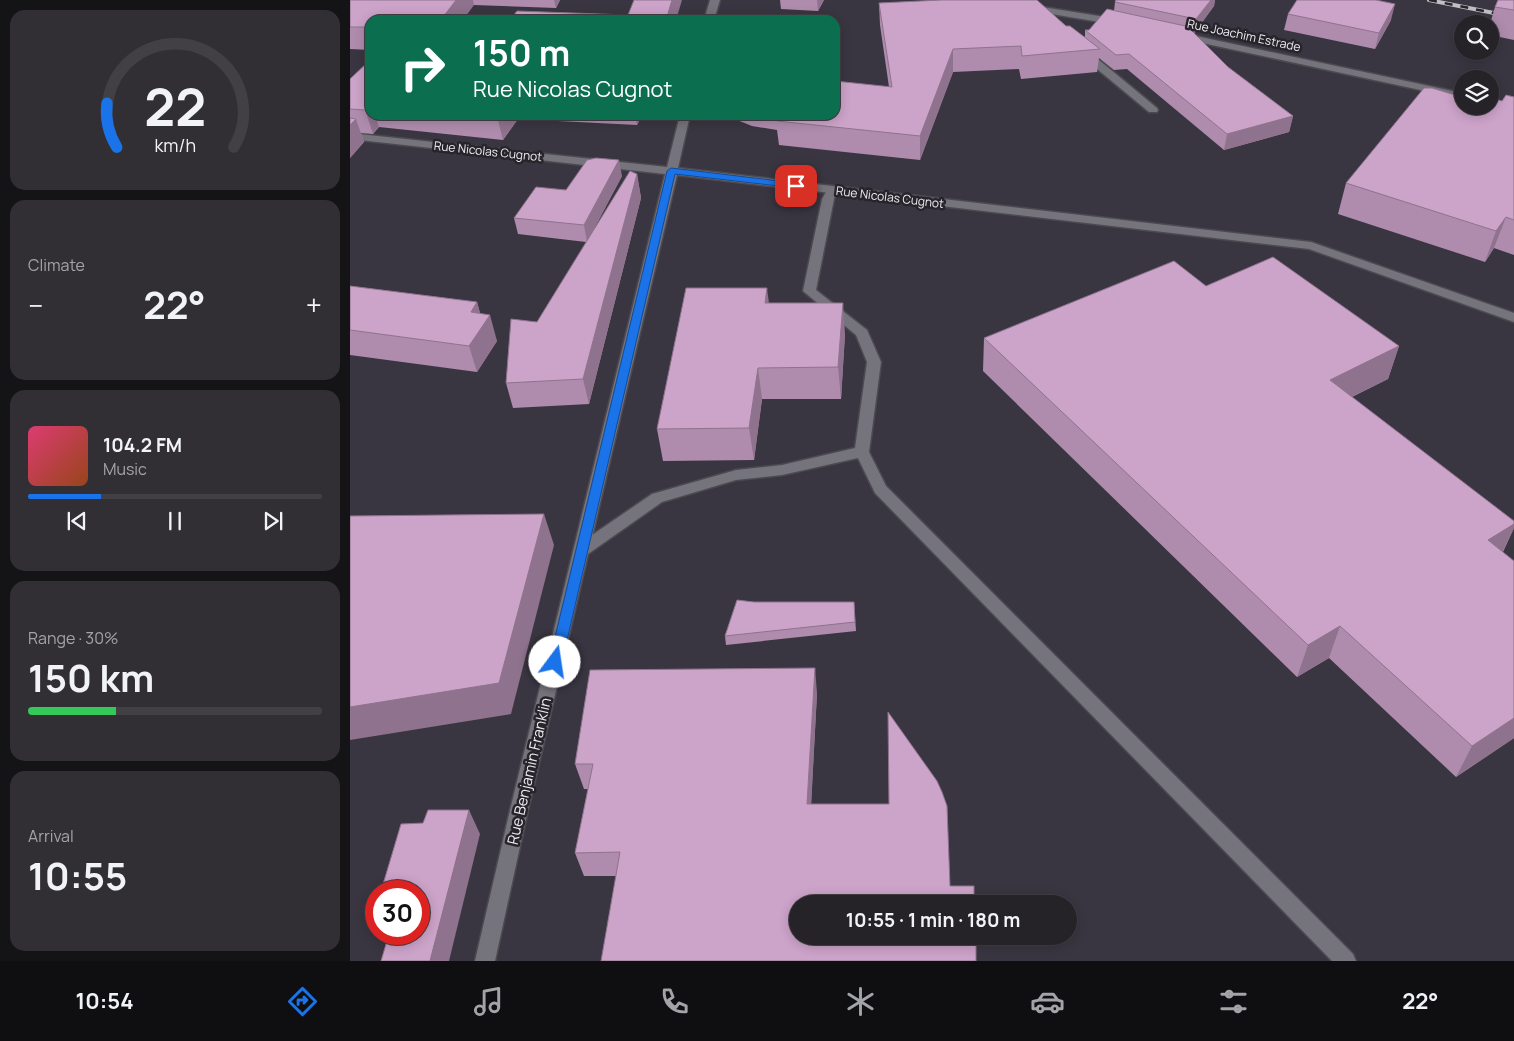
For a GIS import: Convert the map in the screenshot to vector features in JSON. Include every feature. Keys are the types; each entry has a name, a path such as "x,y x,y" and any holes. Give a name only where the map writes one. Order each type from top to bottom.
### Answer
{"street":[{"path":"710,15 715,0"},
{"path":"1046,21 1020,6 1132,25"},
{"name":"Rue Joachim Estrade","path":"1170,33 1454,94"},
{"path":"1076,46 1153,110"},
{"name":"Rue Benjamin Franklin","path":"485,961 519,810 684,120"},
{"name":"Rue Nicolas Cugnot","path":"350,136 671,171 1311,246 1514,318"},
{"path":"832,190 828,199 809,291 862,333 874,362 862,452 880,489 1346,961"},
{"path":"582,550 658,498 736,475 782,470 862,452"}],"shaded area":[{"path":"350,0 1514,0 1514,961 350,961"}],"building":[{"path":"350,0 456,0 445,15 365,15 365,27 350,27"},
{"path":"634,0 672,0 668,15 628,15"},
{"path":"941,0 1037,0 1066,26 1070,26 1100,49 1022,56 1021,46 953,49 920,136 777,121 840,120 840,82 892,87 879,3"},
{"path":"1116,0 1211,0 1196,19 1115,2"},
{"path":"1297,0 1376,0 1395,4 1379,33 1288,14"},
{"path":"1498,0 1514,0 1514,10 1495,7"},
{"path":"1107,9 1190,27 1228,67 1293,116 1227,134 1129,54 1116,55 1085,30 1089,30"},
{"path":"517,11 628,15 514,15"},
{"path":"365,65 365,110 350,109 350,79"},
{"path":"1424,88 1432,88 1454,95 1454,115 1499,115 1499,100 1502,101 1506,95 1514,97 1514,220 1506,217 1496,231 1346,183"},
{"path":"350,118 356,119 350,125"},
{"path":"596,158 619,160 584,225 514,218 536,187 566,190 587,160"},
{"path":"630,171 637,174 583,379 506,383 511,319 537,322"},
{"path":"1273,257 1399,346 1330,380 1514,521 1514,524 1488,540 1514,561 1514,718 1472,746 1340,626 1308,645 984,338 1174,261 1206,286"},
{"path":"350,286 477,302 471,312 490,315 469,346 350,330"},
{"path":"686,288 767,288 765,303 843,303 838,367 758,368 749,428 657,429"},
{"path":"544,514 499,683 350,707 350,516"},
{"path":"737,600 754,602 854,602 855,622 725,636"},
{"path":"815,668 807,804 889,804 888,712 937,781 947,806 950,886 974,886 974,895 789,895 789,945 976,945 976,961 601,961 620,852 575,853 593,764 575,764 590,670"},
{"path":"428,810 469,810 430,961 381,961 386,945 430,945 430,880 384,880 401,824 423,823"}],"railway":[{"path":"1429,0 1514,17"}],"route":[{"path":"555,662 671,171 796,186"}]}
